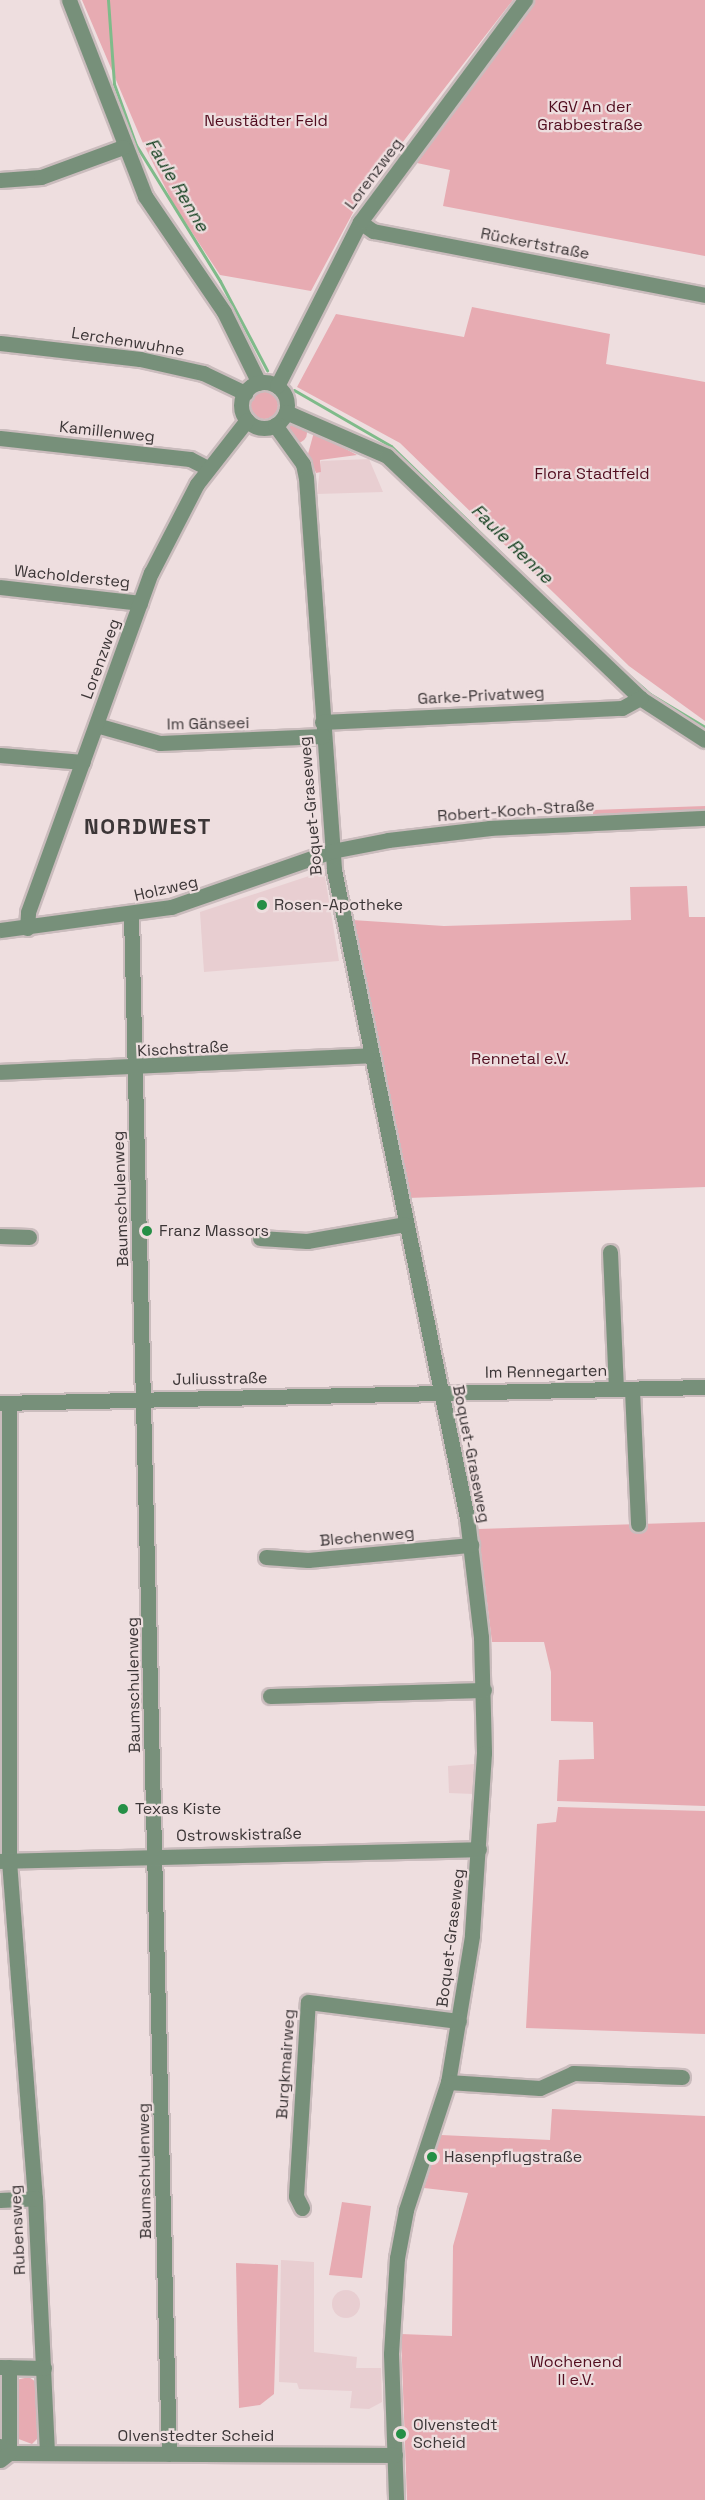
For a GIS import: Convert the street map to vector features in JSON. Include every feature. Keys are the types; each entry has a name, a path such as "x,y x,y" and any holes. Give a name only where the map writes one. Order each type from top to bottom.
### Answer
{"street":[{"path":"69,0 123,147 145,196 224,312 259,383"},
{"name":"Lorenzweg","path":"278,386 360,222 525,0"},
{"path":"0,180 41,177 123,147"},
{"name":"Rückertstraße","path":"360,222 373,231 705,295"},
{"name":"Lerchenwuhne","path":"0,343 140,359 203,373 245,393"},
{"path":"259,383 278,386 286,398 286,412 275,425 260,428 247,420 242,407 245,393 259,383"},
{"path":"286,412 387,456 640,699 705,740"},
{"name":"Lorenzweg","path":"27,928 28,912 140,603 174,525 208,468 247,420"},
{"name":"Boquet-Graseweg","path":"275,425 303,464 306,478 332,851 369,1055 471,1545 484,1690 479,1849 459,2022 448,2082 397,2258 391,2337 396,2500"},
{"name":"Kamillenweg","path":"0,438 189,459 208,468"},
{"name":"Wacholdersteg","path":"0,587 140,603"},
{"name":"Garke-Privatweg","path":"322,729 622,708 640,699"},
{"name":"Im Gänseei","path":"96,725 160,743 322,729"},
{"path":"0,755 83,762"},
{"name":"Robert-Koch-Straße","path":"332,851 490,828 705,818"},
{"name":"Holzweg","path":"0,930 131,915 221,894 332,851"},
{"name":"Baumschulenweg","path":"131,915 170,2454"},
{"name":"Kischstraße","path":"0,1072 135,1070 369,1055"},
{"path":"260,1238 307,1240 405,1224"},
{"path":"0,1236 29,1237"},
{"name":"Im Rennegarten","path":"610,1252 638,1524"},
{"name":"Im Rennegarten","path":"441,1393 705,1387"},
{"name":"Juliusstraße","path":"4,1403 441,1393"},
{"name":"Rubensweg","path":"4,1403 4,1861 35,2198 47,2453"},
{"name":"Blechenweg","path":"266,1557 308,1560 471,1545"},
{"path":"270,1696 484,1690"},
{"name":"Ostrowskistraße","path":"4,1861 479,1849"},
{"name":"Burgkmairweg","path":"302,2208 296,2196 308,2002 459,2022"},
{"path":"448,2082 540,2088 573,2073 682,2077"},
{"path":"0,2200 35,2198"},
{"path":"3,2453 5,2367 44,2368"},
{"name":"Olvenstedter Scheid","path":"3,2453 395,2455"}],"shaded area":[{"path":"369,459 383,492 317,494 321,461"},
{"path":"324,871 339,961 204,972 200,912"},
{"path":"474,1764 474,1794 449,1793 448,1766"},
{"path":"281,2260 314,2262 314,2352 357,2357 356,2368 381,2368 382,2402 369,2409 350,2408 352,2391 299,2389 297,2383 279,2382"},
{"path":"346,2290 356,2294 360,2304 356,2314 346,2318 336,2314 332,2304 336,2294"}],"green space":[{"name":"Neustädter Feld","path":"82,0 513,0 364,192 311,291 220,275 174,205 142,141"},
{"name":"KGV An der Grabbestraße","path":"534,0 705,0 705,256 443,206 450,170 417,163"},
{"name":"Flora Stadtfeld","path":"472,307 610,334 606,364 705,382 705,721 629,666 400,443 297,387 336,314 464,337"},
{"path":"264,391 274,395 278,405 274,415 264,419 254,415 250,405 254,395"},
{"path":"297,423 304,426 307,433 304,440 297,443 290,440 287,433 290,426"},
{"path":"314,432 357,455 320,460 321,472 316,473 308,454"},
{"path":"705,806 705,811 593,816 593,810"},
{"name":"Rennetal e.V.","path":"687,886 689,917 705,917 705,1187 408,1198 352,920 444,926 631,920 630,887"},
{"path":"705,1522 705,1806 557,1801 559,1760 594,1759 593,1722 551,1721 551,1672 544,1642 492,1642 478,1529"},
{"path":"558,1807 705,1811 705,2034 526,2028 537,1824 556,1822"},
{"name":"Wochenend II e.V.","path":"552,2109 705,2116 705,2500 407,2500 401,2334 452,2336 453,2246 468,2193 424,2188 441,2135 550,2140"},
{"path":"342,2202 371,2206 362,2278 329,2275"},
{"path":"236,2263 278,2265 274,2394 260,2405 239,2408"},
{"path":"29,2377 36,2382 39,2437 32,2444 16,2438 16,2380"}],"waterway":[{"name":"Faule Renne","path":"108,0 114,84 136,145 220,281 267,370"},
{"name":"Faule Renne","path":"294,390 391,446 606,655 650,694 705,727"}],"place":[{"name":"Rosen-Apotheke","path":"262,905"},
{"name":"Franz Massors","path":"147,1231"},
{"name":"Texas Kiste","path":"123,1809"},
{"name":"Hasenpflugstraße","path":"432,2157"},
{"name":"Olvenstedt Scheid","path":"401,2434"}],"district":[{"name":"NORDWEST","path":"148,827"}]}
